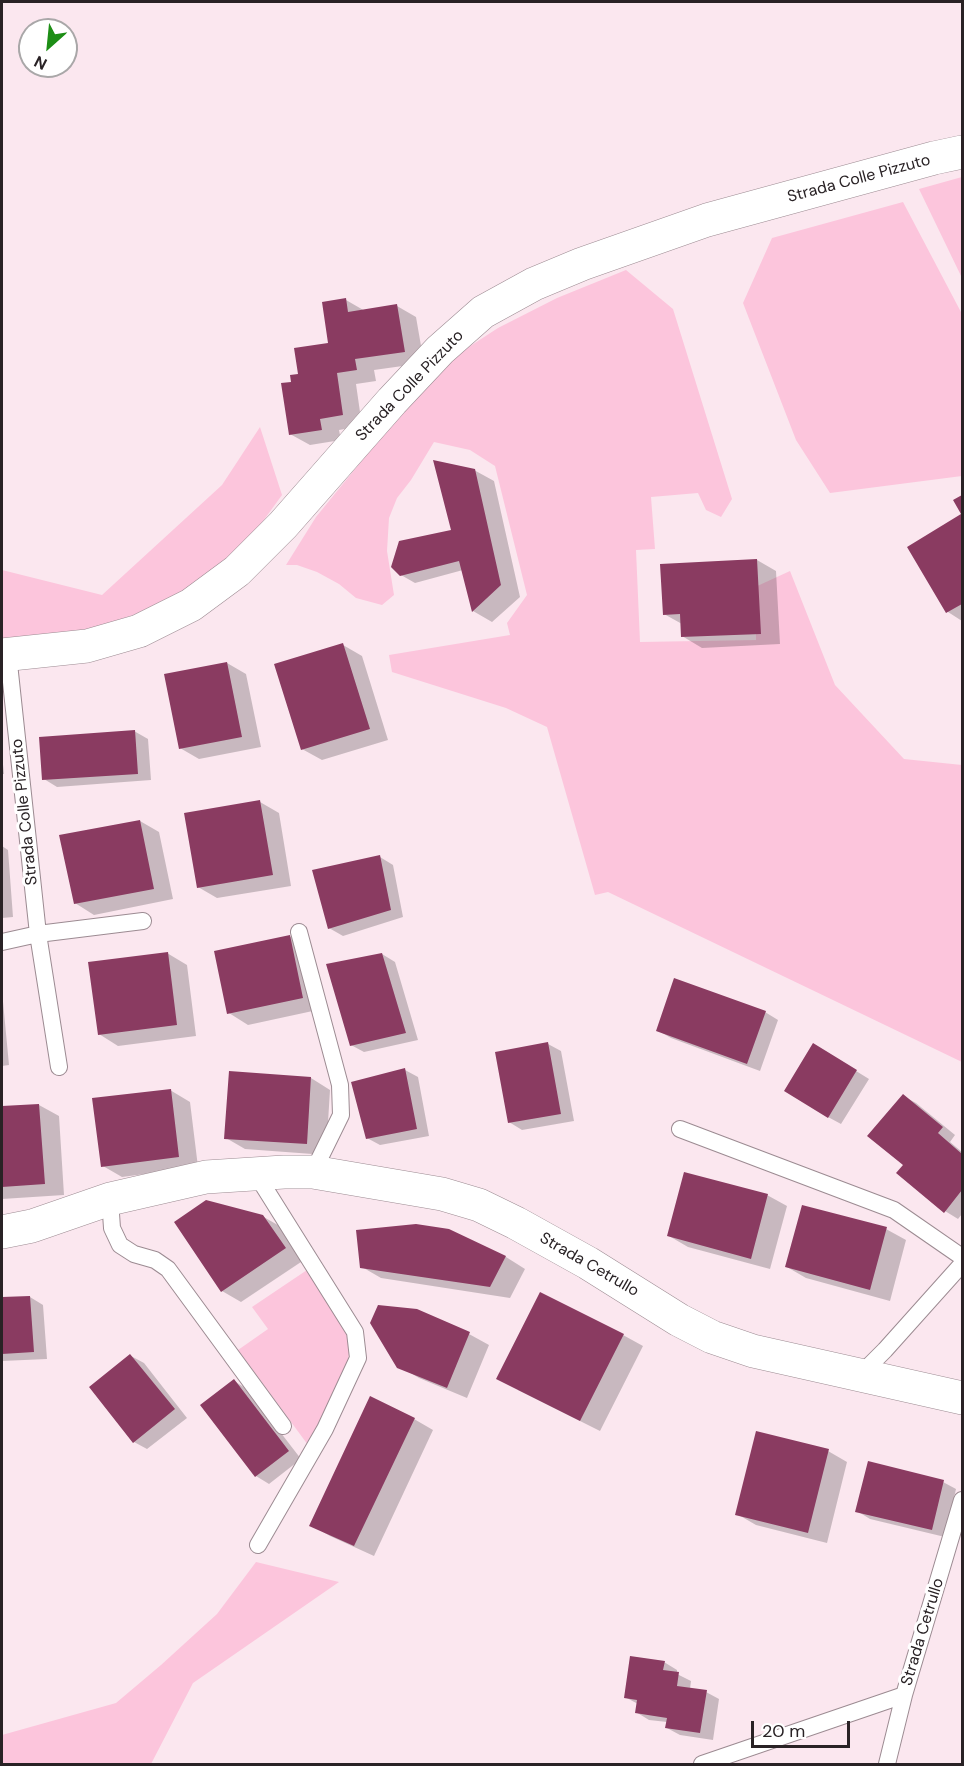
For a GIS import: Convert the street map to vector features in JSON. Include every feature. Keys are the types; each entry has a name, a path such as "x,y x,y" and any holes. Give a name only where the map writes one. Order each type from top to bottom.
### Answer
{"street":[{"name":"Strada Colle Pizzuto","path":"5,655 87,646 139,631 190,605 237,571 283,525 392,400 440,350 483,312 534,284 582,264 706,220 963,152"},
{"name":"Strada Cetrullo","path":"2,1232 32,1226 110,1199 206,1177 313,1172 442,1194 479,1205 578,1257 679,1320 712,1337 753,1351 963,1398"}],"lane":[{"name":"Strada Colle Pizzuto","path":"5,655 38,934 59,1067"},
{"path":"2,942 38,934 143,921"},
{"path":"299,932 340,1084 341,1115 313,1172"},
{"path":"680,1129 894,1210 963,1257"},
{"path":"256,1174 355,1332 358,1358 325,1429 258,1545"},
{"path":"110,1199 112,1228 120,1245 134,1254 155,1260 168,1269 283,1426"},
{"path":"859,1376 963,1264"},
{"name":"Strada Cetrullo","path":"887,1764 904,1695 963,1500"},
{"path":"702,1764 904,1695"}],"shaded area":[{"path":"962,177 962,278 919,189"},
{"path":"903,202 962,314 962,476 830,493 796,440 743,303 772,238"},
{"path":"626,270 673,309 732,499 721,517 706,510 698,493 651,497 655,549 636,550 640,642 756,640 755,587 790,571 835,685 904,759 962,765 962,1062 608,892 595,895 547,727 506,708 392,672 389,655 510,635 507,623 527,595 495,466 470,450 434,442 397,498 389,518 387,551 394,595 382,605 356,598 339,584 317,572 297,565 286,565 316,517 438,367 498,328 557,298"},
{"path":"260,427 282,495 245,546 176,600 38,648 2,646 2,570 102,595 222,485"},
{"path":"310,1268 324,1288 351,1343 346,1371 308,1445 238,1350 268,1329 252,1307"},
{"path":"256,1562 339,1582 193,1683 151,1764 2,1764 2,1735 116,1703 217,1614"}],"building":[{"path":"346,298 348,312 397,304 405,352 355,359 357,370 337,373 343,415 320,419 322,430 289,435 281,383 291,382 290,375 298,374 294,348 328,343 322,302"},
{"path":"433,460 475,469 501,585 472,612 459,561 400,576 391,567 399,541 451,530"},
{"path":"962,495 962,604 946,613 907,547 961,514 953,500"},
{"path":"757,559 761,634 681,637 680,614 663,615 660,564"},
{"path":"343,643 370,729 301,750 274,664"},
{"path":"227,662 242,737 179,749 164,674"},
{"path":"135,730 138,774 42,780 39,737"},
{"path":"260,800 273,875 197,888 184,813"},
{"path":"140,820 154,889 74,904 59,835"},
{"path":"380,855 391,910 328,929 312,870"},
{"path":"290,935 303,998 227,1014 214,951"},
{"path":"168,952 177,1025 98,1035 88,962"},
{"path":"382,953 406,1033 350,1046 326,964"},
{"path":"674,978 766,1011 747,1064 656,1031"},
{"path":"548,1042 561,1114 508,1123 495,1052"},
{"path":"813,1043 857,1070 828,1118 784,1091"},
{"path":"405,1068 417,1129 366,1139 351,1082"},
{"path":"229,1071 311,1077 307,1144 224,1139"},
{"path":"171,1089 179,1157 101,1167 92,1098"},
{"path":"903,1094 943,1127 938,1133 962,1154 962,1190 944,1213 896,1173 903,1165 867,1136"},
{"path":"39,1104 45,1184 2,1187 2,1106"},
{"path":"684,1172 768,1194 751,1259 667,1236"},
{"path":"206,1200 263,1215 286,1248 221,1292 174,1222"},
{"path":"802,1205 887,1227 870,1290 785,1267"},
{"path":"416,1224 449,1229 506,1256 490,1287 360,1268 356,1230"},
{"path":"540,1292 624,1334 580,1421 496,1379"},
{"path":"30,1296 34,1352 2,1354 2,1297"},
{"path":"378,1305 417,1309 470,1332 447,1388 397,1368 370,1323"},
{"path":"130,1354 175,1409 133,1443 89,1387"},
{"path":"234,1379 289,1451 255,1477 200,1405"},
{"path":"370,1396 415,1418 354,1546 309,1526"},
{"path":"756,1431 829,1449 808,1533 735,1515"},
{"path":"868,1461 944,1480 932,1530 855,1512"},
{"path":"630,1656 665,1661 663,1670 679,1672 677,1686 707,1690 700,1733 665,1728 667,1718 635,1713 637,1700 624,1698"}]}
